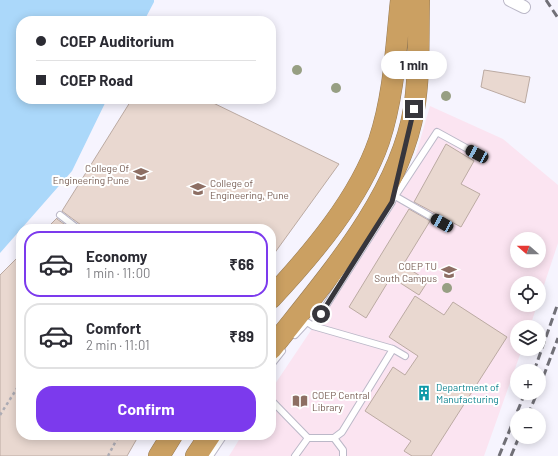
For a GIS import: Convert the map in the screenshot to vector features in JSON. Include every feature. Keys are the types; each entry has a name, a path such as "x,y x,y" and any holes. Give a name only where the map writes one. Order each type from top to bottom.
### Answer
{"highway":[{"path":"276,292 318,245 345,206 364,175 379,142 393,83 401,0"},
{"path":"278,347 342,258 386,188 403,151 414,109 419,0"},
{"path":"159,456 169,440"},
{"path":"196,456 207,440"}],"street":[{"path":"510,0 524,7"}],"lane":[{"path":"395,196 414,109"},
{"path":"313,326 395,196 438,132 477,154"},
{"path":"395,196 442,223"},
{"path":"60,214 72,224"},
{"path":"290,341 307,322 313,326 393,349 405,356"},
{"path":"276,405 308,438 334,438 342,432 393,349"},
{"path":"295,456 308,438"},
{"path":"334,438 343,450 342,456"},
{"path":"210,456 221,440"}],"path":[{"path":"0,415 16,390"},
{"path":"108,456 116,440"}],"shaded area":[{"name":"COEP TU South Campus","path":"430,106 503,139 558,185 558,243 546,279 546,276 510,276 510,312 535,312 532,320 510,320 510,356 520,356 517,364 510,364 510,383 484,456 229,456 239,440 276,440 276,383 393,208 410,175"}],"water":[{"path":"0,0 154,0 147,16 16,16 16,104 105,104 72,171 25,224 16,224 16,235 0,253"}],"building":[{"path":"484,70 530,77 525,103 481,87"},
{"name":"College of Engineering, Pune","path":"129,104 215,104 339,164 276,251 276,224 80,224 62,211"},
{"path":"446,144 474,161 461,184 480,194 461,227 414,202"},
{"path":"409,209 430,221 403,265 428,281 419,295 391,277 366,318 349,307"},
{"path":"57,218 64,224 51,224"},
{"path":"16,259 16,440 136,440 127,456 0,456 0,275"},
{"name":"Department of Manufacturing","path":"415,296 444,315 453,302 507,337 431,456 412,456 404,451 411,441 365,411 393,367 405,375 418,356 389,337"}],"railway":[{"path":"546,0 558,18"},
{"path":"536,364 558,303"},
{"path":"546,370 558,338"},
{"path":"499,456 522,400"},
{"path":"531,408 534,400"},
{"path":"511,456 516,444"}],"place":[{"name":"College Of Engineering Pune","path":"141,174"},
{"name":"College of Engineering, Pune","path":"198,189"},
{"name":"COEP TU South Campus","path":"449,272"},
{"name":"Department of Manufacturing","path":"424,393"},
{"name":"COEP Central Library","path":"300,401"}],"route":[{"path":"321,314 395,196 414,109"}]}
